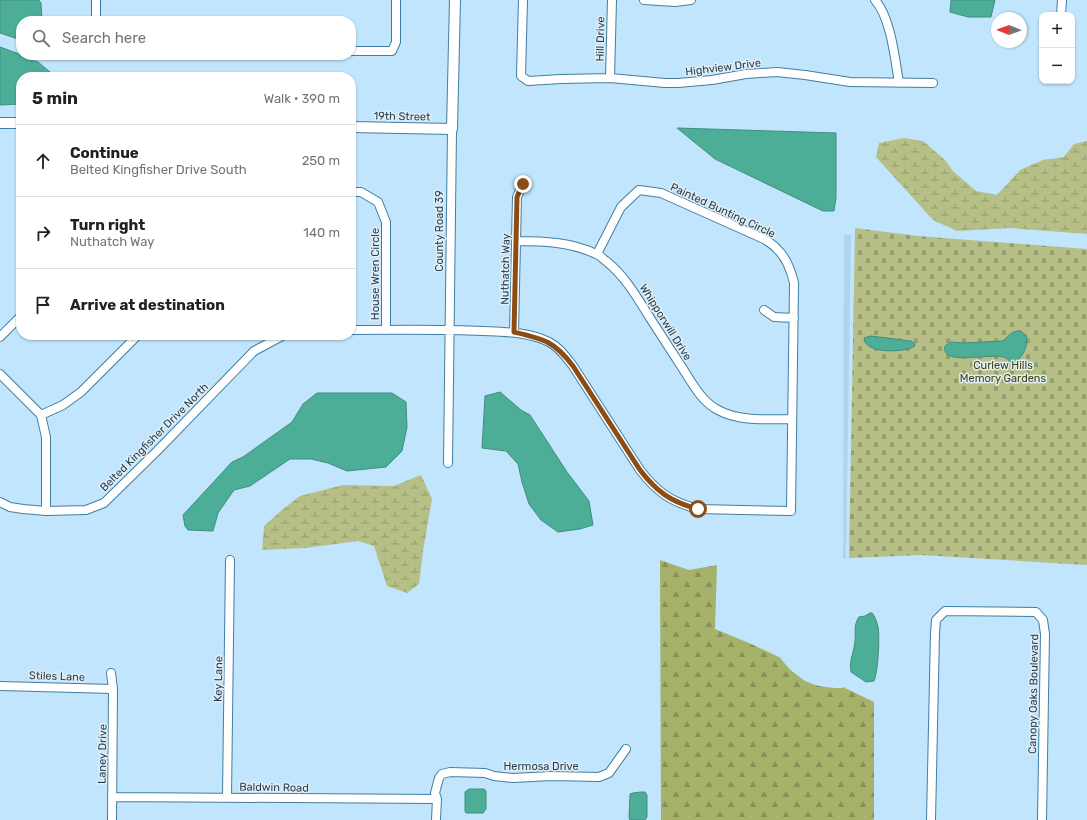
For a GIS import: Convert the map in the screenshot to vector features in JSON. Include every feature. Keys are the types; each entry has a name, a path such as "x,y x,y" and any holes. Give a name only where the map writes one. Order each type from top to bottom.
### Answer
{"street":[{"path":"96,0 96,16"},
{"path":"356,51 392,51 396,42 396,0"},
{"name":"County Road 39","path":"448,463 455,0"},
{"name":"Highview Drive","path":"522,0 521,76 528,81 610,78 678,83 712,80 746,74 777,72 805,74 850,82 933,83"},
{"name":"Hill Drive","path":"610,78 612,0"},
{"path":"644,0 675,2 691,0"},
{"path":"875,0 880,6 889,29 899,83"},
{"path":"1061,12 1062,0"},
{"path":"0,123 16,123"},
{"name":"19th Street","path":"356,127 452,129"},
{"name":"Nuthatch Way","path":"514,332 517,197 523,184"},
{"name":"Painted Bunting Circle","path":"514,332 537,337 551,343 564,354 640,470 651,484 666,497 698,509 791,511 794,282 790,267 777,249 764,239 661,193 639,190 621,207 597,254"},
{"name":"House Wren Circle","path":"356,192 361,192 378,202 386,222 386,330"},
{"name":"Whipporwill Drive","path":"516,241 556,242 597,254 612,266 630,285 669,349 699,393 708,403 716,409 736,417 792,419"},
{"path":"764,310 774,317 794,318"},
{"path":"0,337 16,321"},
{"path":"356,330 450,329 514,332"},
{"path":"41,415 63,405 81,392 133,340"},
{"name":"Belted Kingfisher Drive North","path":"0,502 10,507 23,510 86,510 104,503 254,351 275,340"},
{"path":"0,374 41,415 46,437 46,510"},
{"name":"Key Lane","path":"227,798 230,560"},
{"name":"Canopy Oaks Boulevard","path":"931,820 935,633 936,620 944,611 1036,612 1043,620 1045,634 1042,820"},
{"name":"Laney Drive","path":"111,673 113,689 112,820"},
{"name":"Stiles Lane","path":"0,686 113,689"},
{"name":"Hermosa Drive","path":"436,820 437,799 435,793 439,778 442,774 450,772 485,773 494,776 514,778 551,776 599,777 609,773 626,749"},
{"name":"Baldwin Road","path":"112,798 437,799"}],"shaded area":[{"path":"0,0 39,0 41,3 42,16 16,16 16,38 0,33"},
{"path":"951,0 995,0 991,17 968,17 950,12"},
{"path":"0,47 16,53 16,60 30,60 38,62 50,72 16,72 16,104 0,105"},
{"path":"677,128 836,133 836,198 834,211 823,211 715,159"},
{"path":"844,235 851,235 846,559 843,559"},
{"path":"1017,331 1020,331 1026,335 1027,343 1023,354 1015,363 1010,362 1008,359 1000,356 959,358 946,353 945,346 951,342 964,343 1002,341"},
{"path":"871,336 911,341 915,346 903,350 886,351 871,347 866,343 864,338"},
{"path":"500,392 521,410 530,415 567,472 589,501 593,525 580,529 558,532 541,520 529,504 518,464 506,451 482,448 485,396"},
{"path":"317,393 392,393 406,402 407,427 402,451 386,467 347,471 328,463 311,459 290,459 250,486 234,490 218,513 213,531 188,530 185,526 183,515 232,462 243,457 292,422 303,404"},
{"path":"870,613 874,616 878,627 879,638 877,670 874,681 866,682 851,672 851,663 857,620 859,617"},
{"path":"469,789 484,789 486,791 486,809 483,813 466,813 465,792"},
{"path":"645,792 647,795 647,817 645,820 630,820 630,794"}],"green space":[{"path":"904,138 923,141 945,160 953,171 976,191 997,195 1020,170 1043,160 1064,157 1074,144 1087,141 1087,234 1010,228 957,231 933,220 876,157 879,143"},
{"name":"Curlew Hills Memory Gardens","path":"855,228 918,236 1087,249 1087,565 921,555 849,558"},
{"path":"421,475 432,499 419,584 407,593 387,586 374,546 358,541 305,548 262,550 264,526 300,496 343,485 394,486"},
{"path":"660,560 689,570 717,565 715,629 781,658 793,672 807,682 830,688 843,687 874,702 874,820 661,820"}],"route":[{"path":"523,184 517,197 514,332 537,337 551,343 564,354 640,470 651,484 666,497 698,509"}]}
